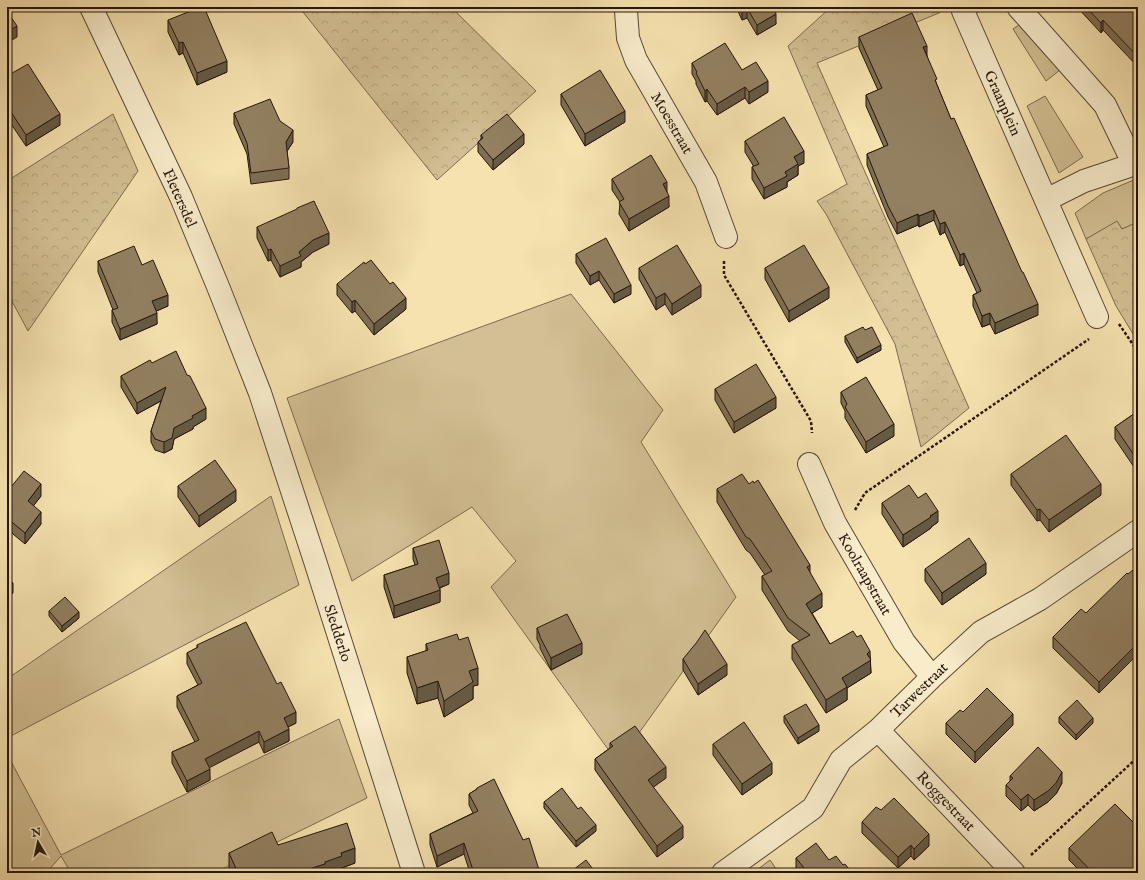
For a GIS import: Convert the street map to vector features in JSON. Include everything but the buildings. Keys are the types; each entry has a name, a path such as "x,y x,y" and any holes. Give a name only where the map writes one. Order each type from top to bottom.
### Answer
{"street":[{"name":"Fletersdel","path":"92,7 180,197 219,289 260,393"},
{"name":"Moesstraat","path":"627,7 628,38 636,60 706,182 726,237"},
{"name":"Graanplein","path":"967,7 963,11 1046,200 1106,318"},
{"path":"1018,7 1105,105 1136,164 1084,181 1046,200"},
{"name":"Sledderlo","path":"260,393 414,873"},
{"name":"Koolraapstraat","path":"809,464 835,523 904,642 932,677"},
{"name":"Tarwestraat","path":"723,873 813,808 841,760 878,730 981,632 1040,599 1138,531"},
{"name":"Roggestraat","path":"878,730 1014,873"}],"path":[{"path":"724,258 724,275 811,422 812,433"},
{"path":"1106,318 1138,352"},
{"path":"851,516 865,493 1089,339"},
{"path":"1029,857 1138,757"}],"green space":[{"path":"299,7 451,7 536,91 437,180"},
{"path":"831,7 946,7 939,13 817,63 969,408 921,447 895,344 826,214 817,201 847,184 788,46"},
{"path":"1019,25 1060,70 1046,81 1013,29"},
{"path":"1045,96 1083,157 1059,173 1027,106"},
{"path":"113,114 138,171 28,331 7,292 7,181"},
{"path":"1136,179 1138,181 1138,222 1122,229 1117,222 1086,239 1075,213 1103,193"},
{"path":"1117,221 1122,229 1138,222 1138,342 1116,306 1086,239"},
{"path":"571,294 663,410 641,442 736,597 639,733 610,752 491,587 516,561 472,507 352,581 287,398"},
{"path":"271,496 299,585 7,738 7,679"},
{"path":"339,719 367,798 214,873 71,873 61,856 46,873 7,873 7,754 61,855"},
{"path":"770,860 779,873 753,873"}]}
